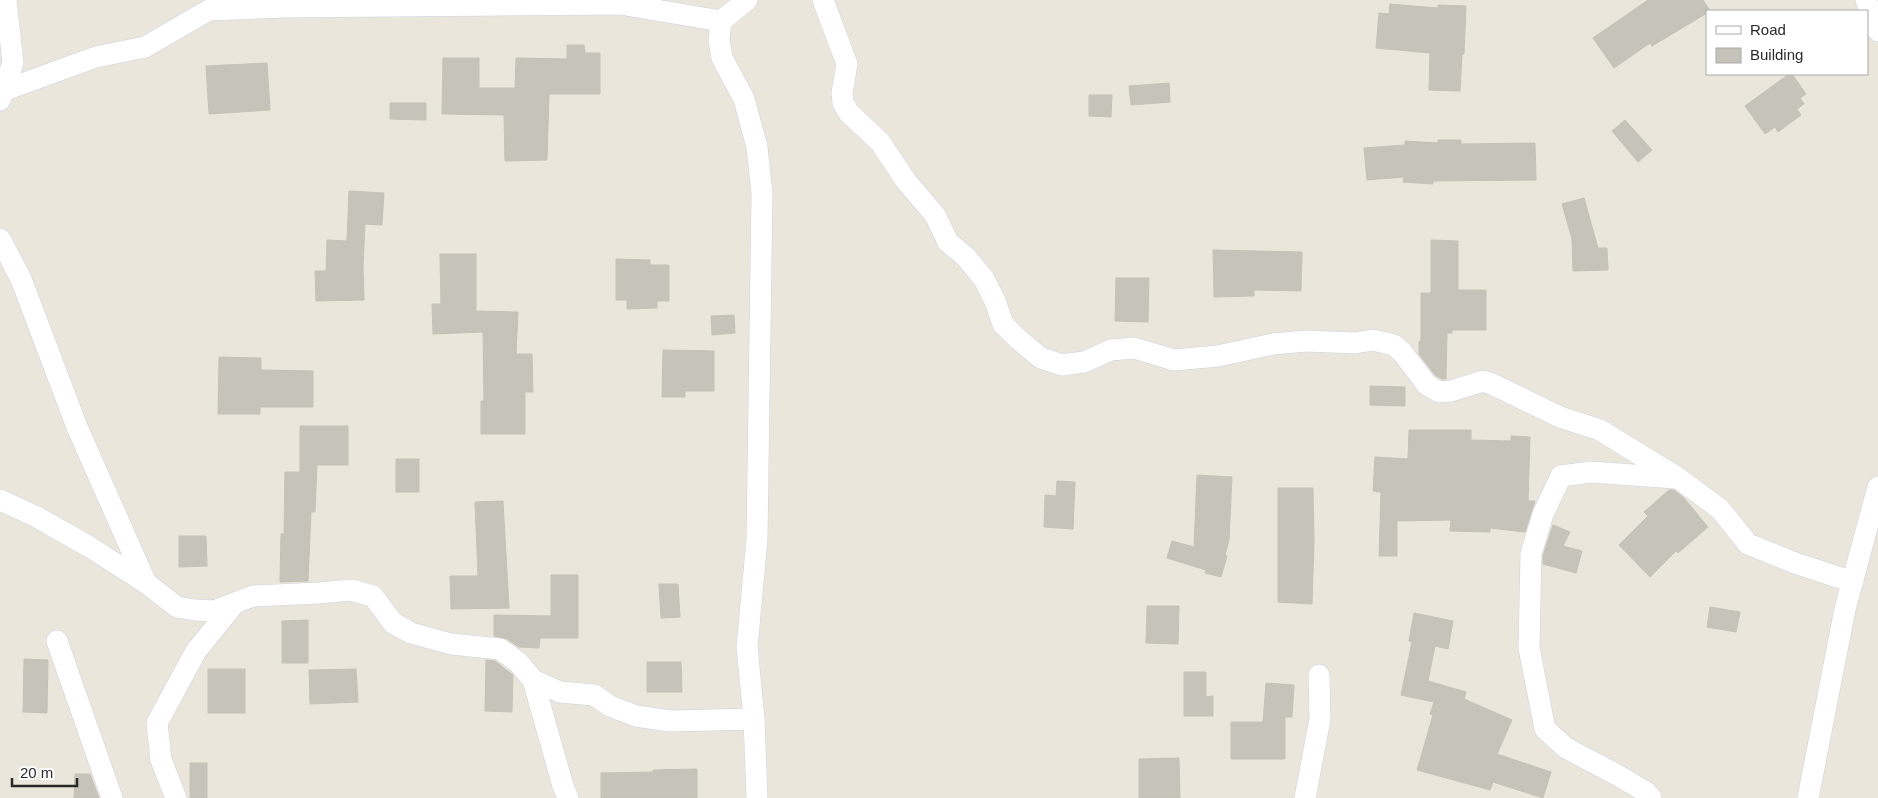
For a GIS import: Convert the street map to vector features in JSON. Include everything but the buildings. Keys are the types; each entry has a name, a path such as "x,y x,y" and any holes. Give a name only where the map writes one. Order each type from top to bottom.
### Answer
{"street":[{"path":"2,95 13,63 6,0"},
{"path":"747,0 721,21 719,40 722,58 744,99 758,147 762,194 757,539 747,647 754,718 756,798"},
{"path":"823,0 847,64 842,93 843,103 849,114 880,142 906,181 935,215 948,242 966,256 984,279 995,301 1003,324 1041,358 1062,366 1084,362 1111,350 1134,348 1174,360 1218,356 1273,344 1298,342 1373,340 1394,345 1402,352 1427,385 1439,392 1451,391 1483,382 1492,384 1560,417 1600,430 1678,478 1720,509 1748,544 1795,563 1852,582"},
{"path":"1866,0 1878,31"},
{"path":"2,95 96,58 146,47 209,10 620,4 721,21"},
{"path":"0,239 21,279 78,427 146,583"},
{"path":"1651,798 1646,792 1619,776 1566,748 1545,730 1529,648 1531,554 1543,514 1561,476 1591,472 1678,478"},
{"path":"1808,798 1845,609 1878,487"},
{"path":"0,500 38,517 88,546 146,583 177,607 214,611 253,596 351,590 374,596 394,623 411,633 450,644 500,649 518,662 533,680 562,786 568,798"},
{"path":"176,798 161,760 157,723 196,650 235,603"},
{"path":"57,641 112,798"},
{"path":"1305,798 1320,719 1319,675"},
{"path":"533,680 560,692 594,694 610,706 636,716 670,721 754,718"}]}
